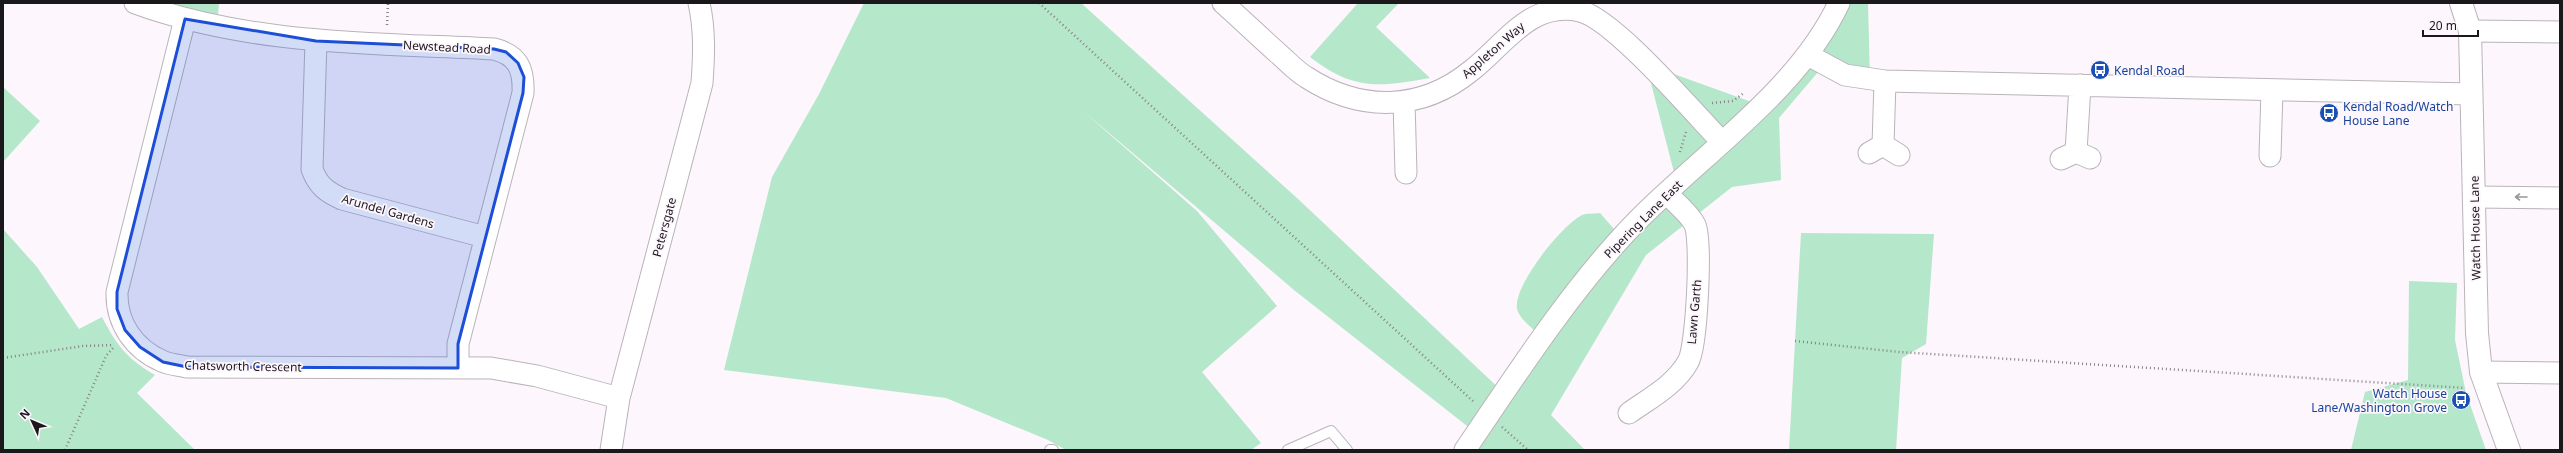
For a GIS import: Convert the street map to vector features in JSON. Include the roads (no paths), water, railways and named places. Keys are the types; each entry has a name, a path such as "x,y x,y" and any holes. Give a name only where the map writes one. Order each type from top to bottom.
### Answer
{"street":[{"name":"Newstead Road","path":"135,3 185,19 251,33 316,41 494,49 506,52 518,63 524,77 523,93 458,344 458,368"},
{"name":"Petersgate","path":"611,450 619,398 702,83 705,49 703,20 699,3"},
{"name":"Appleton Way","path":"1223,3 1304,77 1352,99 1377,104 1404,102 1432,94 1455,82 1533,16 1552,9 1581,11 1598,19 1621,38 1722,142"},
{"name":"Pipering Lane East","path":"1465,450 1583,283 1621,238 1770,96 1808,55 1839,3"},
{"name":"Watch House Lane","path":"2461,3 2470,31 2477,333 2485,381 2509,450"},
{"name":"Chatsworth Crescent","path":"185,19 117,292 117,309 123,340 140,347 163,362 187,367 491,368 529,375 619,398"},
{"path":"2470,31 2560,32"},
{"name":"Arundel Gardens","path":"316,41 312,169 317,182 328,192 342,199 485,237"},
{"path":"1808,55 1845,75 1884,81 2471,94"},
{"path":"1884,81 1884,151"},
{"path":"2076,156 2080,85"},
{"path":"2270,161 2272,90"},
{"path":"1404,102 1406,173"},
{"name":"Lawn Garth","path":"1629,413 1668,386 1679,375 1689,360 1693,340 1699,243 1695,224 1667,193"},
{"path":"2475,197 2560,198"},
{"path":"2485,381 2560,373"}],"lane":[{"path":"1288,450 1332,430 1347,450"}],"place":[{"name":"Kendal Road","path":"2100,70"},
{"name":"Kendal Road/Watch House Lane","path":"2329,113"},
{"name":"Watch House Lane/Washington Grove","path":"2461,400"}]}
